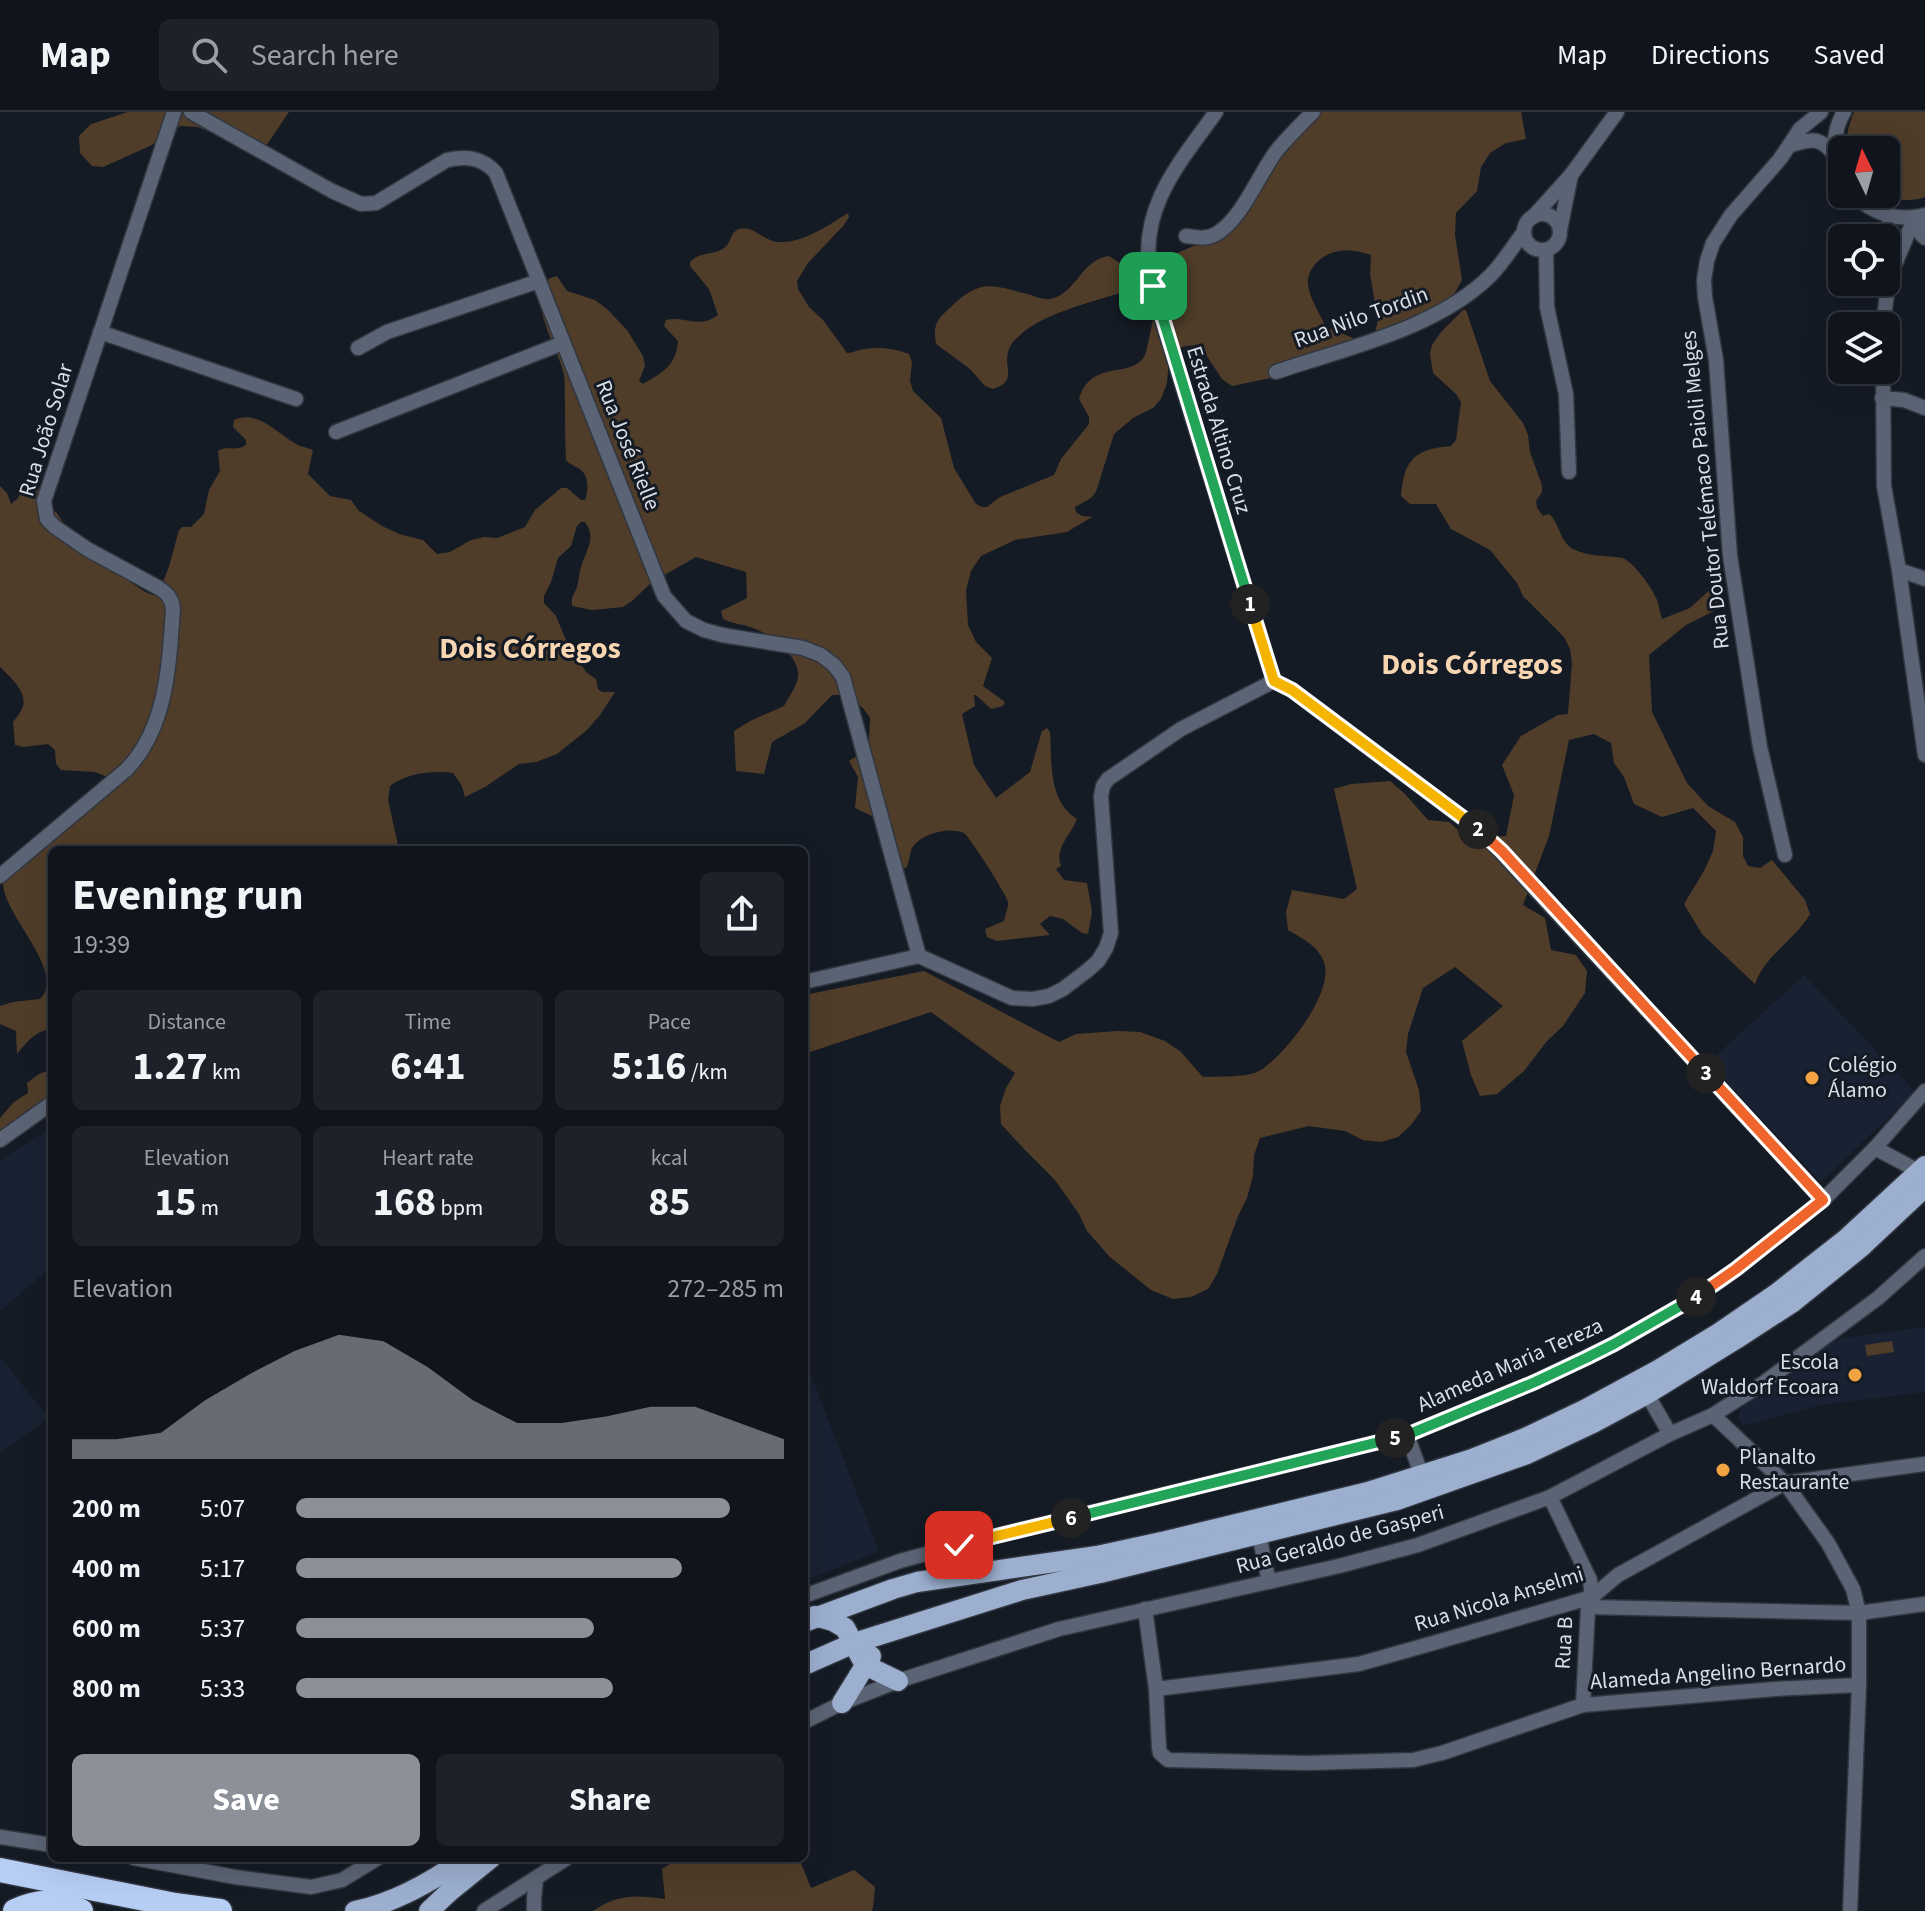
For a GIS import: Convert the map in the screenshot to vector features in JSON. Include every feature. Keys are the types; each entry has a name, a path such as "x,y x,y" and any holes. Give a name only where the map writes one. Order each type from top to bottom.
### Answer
{"highway":[{"path":"0,1870 220,1911"},
{"path":"15,1911 47,1902 81,1911"}],"main road":[{"path":"808,1663 854,1643 1022,1590 1397,1500 1527,1454 1647,1394 1793,1302 1860,1248 1923,1175"},
{"path":"810,1619 917,1582 1111,1553 1368,1492 1422,1476 1525,1438 1658,1370 1719,1333 1776,1294 1923,1175"},
{"path":"810,1619 840,1624 865,1665 898,1681"},
{"path":"842,1703 890,1632"},
{"path":"355,1911 386,1902 459,1862"},
{"path":"429,1911 486,1862"}],"street":[{"name":"Rua João Solar","path":"0,876 138,758 156,719 169,672 173,609 167,593 87,549 55,527 44,512 44,501 174,112"},
{"name":"Rua José Rielle","path":"191,112 361,204 376,203 447,160 459,157 481,161 496,173 664,596 686,621 704,630 803,648 821,655 843,677 919,956"},
{"name":"Estrada Altino Cruz","path":"1216,112 1172,173 1152,214 1149,270 1274,681"},
{"path":"1186,236 1206,239 1229,223 1278,149 1313,112"},
{"path":"1571,175 1558,241 1546,250 1537,250 1525,238 1525,226 1571,175 1617,112"},
{"name":"Rua Doutor Telémaco Paioli Melges","path":"1785,855 1760,747 1730,556 1716,360 1704,280 1713,243 1731,215 1791,145 1800,129 1821,112"},
{"path":"1835,136 1844,112"},
{"path":"1791,145 1819,140 1828,146"},
{"path":"1870,208 1889,215 1919,216"},
{"path":"1889,215 1889,224"},
{"path":"1533,217 1550,216 1560,230"},
{"path":"1919,216 1921,234 1925,238"},
{"path":"1900,255 1919,216"},
{"name":"Rua Nilo Tordin","path":"1276,372 1414,326 1443,311 1491,275 1524,232"},
{"path":"1546,250 1547,307 1566,394 1569,472"},
{"path":"358,348 387,332 539,281"},
{"path":"100,332 296,399"},
{"path":"336,432 563,343"},
{"path":"1882,384 1884,486 1925,755"},
{"path":"1882,398 1904,400 1925,408"},
{"path":"1899,570 1925,579"},
{"path":"808,981 919,956 1022,999 1049,996 1063,989 1098,961 1111,933 1101,796 1103,786 1108,779 1181,729 1274,681 1292,690 1484,834 1823,1200"},
{"name":"Alameda Maria Tereza","path":"808,1594 900,1561 959,1545 1407,1435 1535,1382 1614,1344 1695,1298 1726,1276 1823,1200 1875,1148 1925,1091"},
{"path":"0,1140 48,1106"},
{"path":"1875,1148 1923,1175"},
{"name":"Rua Geraldo de Gasperi","path":"808,1720 898,1681 1059,1629 1339,1566 1418,1545 1550,1497 1713,1415 1762,1384 1878,1298 1925,1256"},
{"path":"1647,1394 1670,1434"},
{"path":"1713,1415 1785,1483 1842,1566 1853,1589 1859,1613 1859,1685 1850,1911"},
{"path":"1407,1435 1422,1476"},
{"name":"Rua Nicola Anselmi","path":"1156,1689 1359,1664 1590,1602 1618,1575 1785,1483 1925,1464"},
{"name":"Rua B","path":"1550,1497 1590,1580 1583,1705"},
{"path":"1259,1535 1269,1582"},
{"path":"829,1585 838,1609"},
{"path":"1590,1602 1859,1613 1925,1604"},
{"name":"Alameda Angelino Bernardo","path":"1145,1609 1156,1689 1160,1753 1168,1760 1307,1763 1413,1760 1583,1705 1859,1685"},
{"path":"0,1837 48,1844"},
{"path":"179,1862 235,1877 311,1887 342,1880 371,1862"},
{"path":"484,1911 561,1862"},
{"path":"532,1911 536,1878"},
{"path":"439,1911 449,1892"},
{"path":"510,1894 521,1897 532,1911"}],"shaded area":[{"path":"128,112 289,112 266,146 229,140 198,127 180,126 150,146 103,167 92,166 80,153 79,136 91,124"},
{"path":"1314,112 1521,112 1526,139 1506,143 1490,153 1481,167 1477,191 1456,213 1455,235 1462,280 1443,307 1375,333 1378,320 1370,274 1371,255 1348,250 1327,255 1317,262 1310,273 1308,285 1311,296 1326,327 1353,338 1357,346 1285,375 1232,386 1222,379 1201,347 1190,345 1179,349 1169,358 1167,383 1161,399 1153,408 1133,418 1114,434 1096,492 1075,507 1082,516 1092,517 1067,532 1015,540 981,556 971,571 966,590 968,625 976,642 992,658 983,686 1005,702 1003,706 991,709 974,695 975,706 962,714 974,765 996,798 1030,772 1042,731 1047,728 1050,732 1056,791 1061,802 1077,819 1061,847 1061,866 1056,869 1064,880 1087,883 1092,912 1088,934 1063,919 1050,916 1040,924 1050,935 997,941 987,937 985,929 1004,921 1008,902 988,866 964,833 944,831 928,835 912,848 907,867 902,869 874,817 855,808 858,777 849,761 863,752 869,740 870,718 863,708 845,695 832,695 805,723 772,742 764,774 736,771 734,731 784,706 798,677 795,662 776,641 753,628 723,619 721,611 747,598 746,572 696,557 652,582 623,607 592,610 572,606 590,539 585,522 581,522 571,546 558,558 544,603 556,616 568,645 586,672 596,679 598,689 615,692 587,730 557,754 519,764 465,797 453,773 420,774 390,786 388,800 398,846 48,846 48,1030 28,1041 17,1054 16,1031 0,1024 0,1006 40,999 46,987 46,973 11,909 3,880 17,859 46,828 91,798 110,778 95,772 61,770 56,764 55,750 48,744 15,745 13,722 24,700 16,684 0,667 0,486 11,504 18,498 27,479 42,490 50,509 56,512 83,550 153,595 166,574 179,530 191,527 204,514 209,490 220,471 218,451 246,445 246,440 233,427 234,420 243,417 260,421 292,442 313,450 308,474 330,496 351,500 359,511 382,526 423,540 437,554 450,552 471,540 497,538 525,527 535,510 561,488 567,488 581,500 585,500 587,494 585,475 566,460 564,375 540,304 546,281 557,276 567,291 595,300 627,330 643,356 645,366 639,381 643,384 662,372 677,350 678,341 664,326 666,320 698,322 718,315 709,289 690,262 724,248 739,229 752,230 775,242 790,241 814,233 848,213 844,225 808,263 797,281 798,289 847,353 878,348 909,354 913,391 941,418 954,468 976,504 987,507 1000,497 1054,475 1061,459 1089,424 1089,417 1079,399 1085,387 1101,374 1129,367 1144,357 1153,320 1134,292 1129,290 1043,320 1014,341 1007,356 1008,378 993,389 985,386 970,369 936,344 935,327 942,316 971,291 988,286 1050,299 1067,291 1099,259 1109,256 1123,265 1140,266 1155,255 1177,253 1196,245 1219,229"},
{"path":"1854,112 1925,112 1925,197 1900,199 1900,136 1847,136"},
{"path":"1466,310 1490,381 1523,423 1528,435 1530,452 1542,485 1542,492 1536,501 1537,508 1543,516 1549,514 1553,518 1568,546 1585,553 1626,560 1651,589 1662,619 1690,608 1715,585 1721,585 1720,608 1686,625 1649,655 1652,712 1687,783 1708,806 1735,822 1743,837 1743,856 1748,866 1760,868 1772,860 1805,900 1810,914 1766,964 1755,984 1702,934 1684,904 1713,851 1716,831 1693,808 1662,817 1634,804 1624,777 1614,763 1611,743 1594,734 1569,740 1549,836 1523,905 1545,918 1551,950 1576,955 1587,971 1585,993 1563,1026 1524,1071 1497,1094 1480,1096 1462,1041 1503,1006 1455,967 1423,988 1408,1034 1406,1052 1419,1090 1421,1111 1411,1125 1398,1137 1381,1142 1363,1140 1345,1131 1309,1126 1260,1138 1247,1198 1217,1274 1208,1289 1191,1297 1173,1299 1151,1290 1110,1257 1087,1231 1055,1180 1001,1124 1000,1106 1015,1073 931,1012 808,1053 808,994 924,971 1059,1042 1076,1034 1140,1032 1165,1041 1180,1051 1203,1077 1247,1075 1259,1071 1281,1052 1305,1022 1322,990 1325,975 1321,956 1309,943 1288,930 1286,912 1292,890 1344,899 1357,889 1334,789 1351,784 1390,781 1428,820 1449,822 1467,838 1506,836 1514,795 1502,765 1521,736 1558,715 1568,714 1572,663 1564,637 1523,596 1517,583 1490,550 1451,529 1436,504 1410,504 1401,496 1405,473 1413,459 1428,450 1451,446 1456,440 1461,402 1433,373 1430,354 1441,332"},
{"name":"Colégio Álamo","path":"1804,975 1915,1092 1821,1182 1708,1063"},
{"path":"48,1071 48,1105 0,1137 0,1118 14,1102 28,1093 27,1083"},
{"path":"48,1129 48,1269 0,1311 0,1161"},
{"name":"Escola Waldorf Ecoara","path":"1925,1327 1925,1392 1821,1405 1743,1426 1738,1418 1741,1408 1835,1339"},
{"path":"1892,1341 1894,1352 1867,1356 1865,1345"},
{"path":"0,1357 48,1419 0,1453"},
{"path":"808,1367 879,1551 809,1579 808,1577"},
{"path":"673,1862 801,1862 811,1888 854,1870 875,1887 873,1908 871,1911 593,1911 611,1901 628,1897 665,1899 662,1869"}],"place":[{"name":"Colégio Álamo","path":"1812,1078"},
{"name":"Escola Waldorf Ecoara","path":"1855,1375"},
{"name":"Planalto Restaurante","path":"1723,1470"}],"district":[{"name":"Dois Córregos","path":"530,648"},
{"name":"Dois Córregos","path":"1472,664"}],"route":[{"path":"959,1545 1407,1435 1535,1382 1614,1344 1695,1298 1823,1200 1502,851 1484,834 1292,690 1274,681 1153,286"}]}
